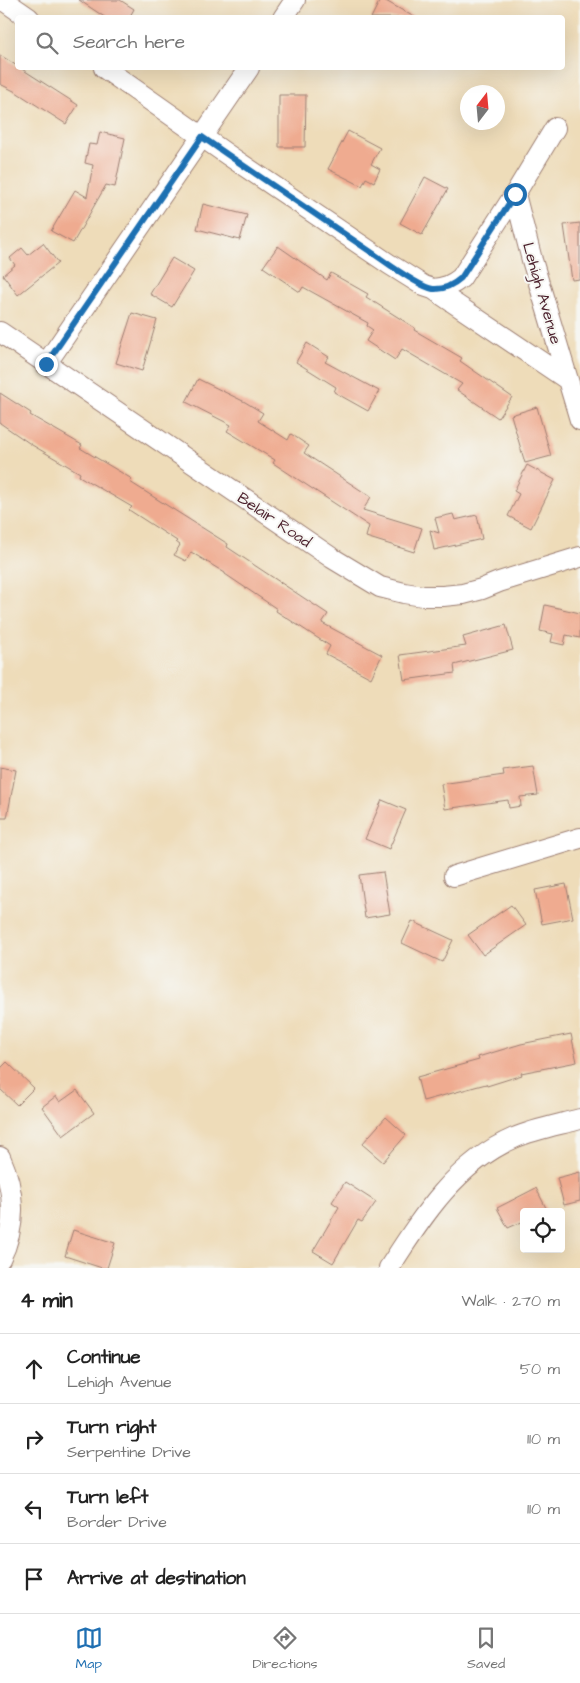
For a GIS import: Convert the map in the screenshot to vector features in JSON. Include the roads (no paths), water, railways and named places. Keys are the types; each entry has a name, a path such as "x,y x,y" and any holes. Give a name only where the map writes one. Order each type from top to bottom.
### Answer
{"street":[{"path":"3,0 26,15"},
{"path":"285,15 295,0"},
{"path":"107,70 389,264 424,286 433,289 568,380"},
{"path":"46,364 248,70"},
{"path":"433,289 444,288 454,284 461,278 555,128"},
{"name":"Lehigh Avenue","path":"515,194 532,260 580,420"},
{"name":"Belair Road","path":"0,332 332,558 380,586 423,596 463,594 580,557"},
{"path":"454,876 580,838"},
{"path":"389,1268 445,1188 476,1160 512,1139 532,1131 580,1119"},
{"path":"0,1157 7,1173 12,1207 10,1232 0,1259"}]}
